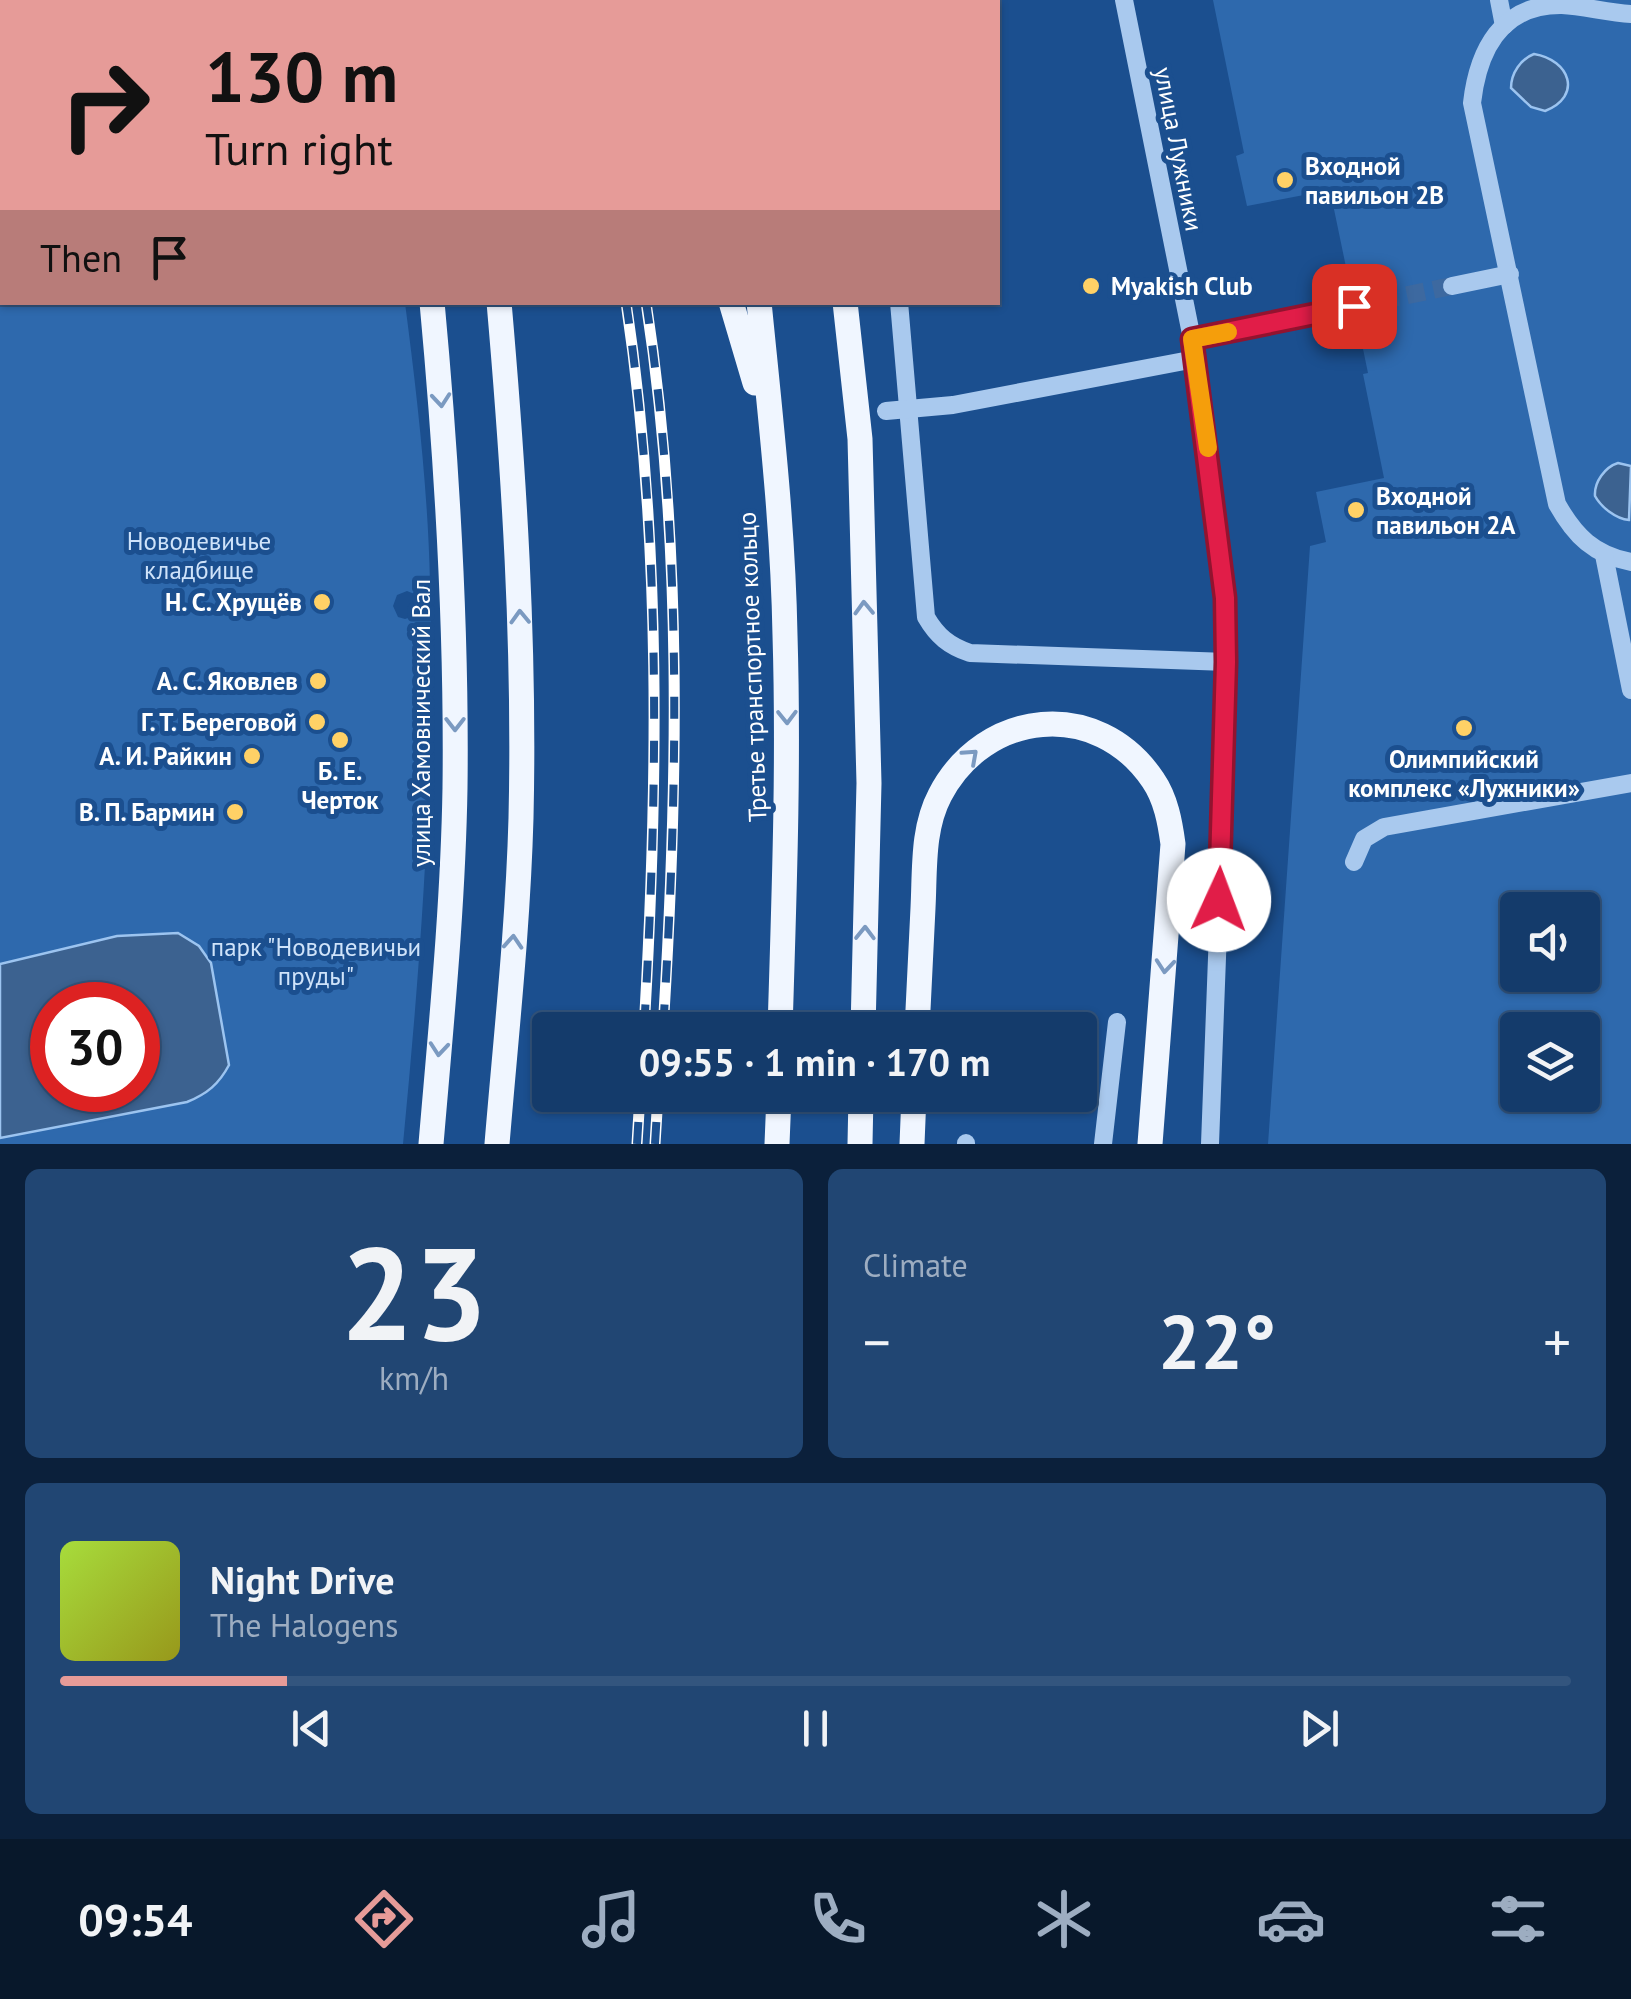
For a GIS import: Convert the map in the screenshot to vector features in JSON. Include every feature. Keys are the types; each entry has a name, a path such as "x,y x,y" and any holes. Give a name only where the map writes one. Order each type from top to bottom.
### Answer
{"main road":[{"name":"улица Хамовнический Вал","path":"431,1144 446,968 455,790 454,602 432,305"},
{"path":"497,1144 521,820 520,624 511,438 498,305"},
{"path":"732,305 774,445"},
{"name":"Третье транспортное кольцо","path":"759,305 774,445 786,631 788,782 781,1012"},
{"path":"845,305 860,439 869,783 863,1012"},
{"path":"918,1012 930,818 955,771 970,754 996,736 1018,728 1063,724 1106,739 1141,765 1154,781 1166,808 1174,844 1150,1144"},
{"path":"777,1144 778,1112"},
{"path":"860,1144 861,1112"},
{"path":"912,1144 913,1112"}],"street":[{"name":"улица Лужники","path":"1124,0 1192,339 1220,538 1226,662 1210,1144"},
{"path":"1499,0 1504,26"},
{"path":"1631,14 1547,3 1527,12 1504,26 1487,45 1476,70 1472,103 1557,504 1571,529 1588,546 1631,562"},
{"path":"1452,286 1510,274"},
{"path":"899,305 926,617 945,642 970,654 1226,662"},
{"path":"1192,339 1354,306"},
{"path":"886,411 953,405 1195,359"},
{"path":"1604,555 1631,690"},
{"path":"1354,862 1364,839 1384,828 1631,783"},
{"path":"1104,1144 1118,1022"}],"green space":[{"name":"Олимпийский комплекс «Лужники»","path":"1213,0 1631,0 1631,1144 1268,1144 1310,546 1326,542 1316,492 1384,478 1363,374 1368,373 1330,190 1247,206 1236,156 1244,153"},
{"name":"Новодевичье кладбище","path":"0,305 405,305 424,478 431,653 425,864 403,1144 0,1144 0,1138 135,1112 160,1112 160,1107 204,1095 221,1079 160,995 160,982 150,982 117,936 0,964","holes":["407,591 417,595 421,605 417,615 398,617 393,606 397,595"]}],"shaded area":[{"path":"1534,54 1556,63 1567,79 1564,97 1545,111 1531,107 1511,88 1518,67"},
{"path":"1618,463 1631,466 1629,520 1609,512 1595,496 1601,476"},
{"path":"178,933 199,946 211,963 229,1065 201,1096 160,1107 160,982 30,982 30,1112 135,1112 0,1138 0,964 117,936"}],"tunnel":[{"path":"1354,306 1452,286"}],"railway":[{"path":"626,305 646,483 654,666 645,1012"},
{"path":"646,305 658,393 672,574 674,757 664,1012"},
{"path":"637,1144 639,1112"},
{"path":"655,1144 657,1112"}],"slow traffic":[{"path":"1208,448 1192,339 1228,332"}],"place":[{"name":"Входной павильон 2B","path":"1285,180"},
{"name":"Myakish Club","path":"1091,286"},
{"name":"Входной павильон 2A","path":"1356,510"},
{"name":"Н. С. Хрущёв","path":"322,602"},
{"name":"А. С. Яковлев","path":"318,681"},
{"name":"Г. Т. Береговой","path":"317,722"},
{"name":"Олимпийский комплекс «Лужники»","path":"1464,728"},
{"name":"Б. Е. Черток","path":"340,740"},
{"name":"А. И. Райкин","path":"252,756"},
{"name":"В. П. Бармин","path":"235,812"}],"route":[{"path":"1219,900 1225,598 1192,339 1354,306"}],"park label":[{"name":"парк \"Новодевичьи пруды\"","path":"316,962"}]}
